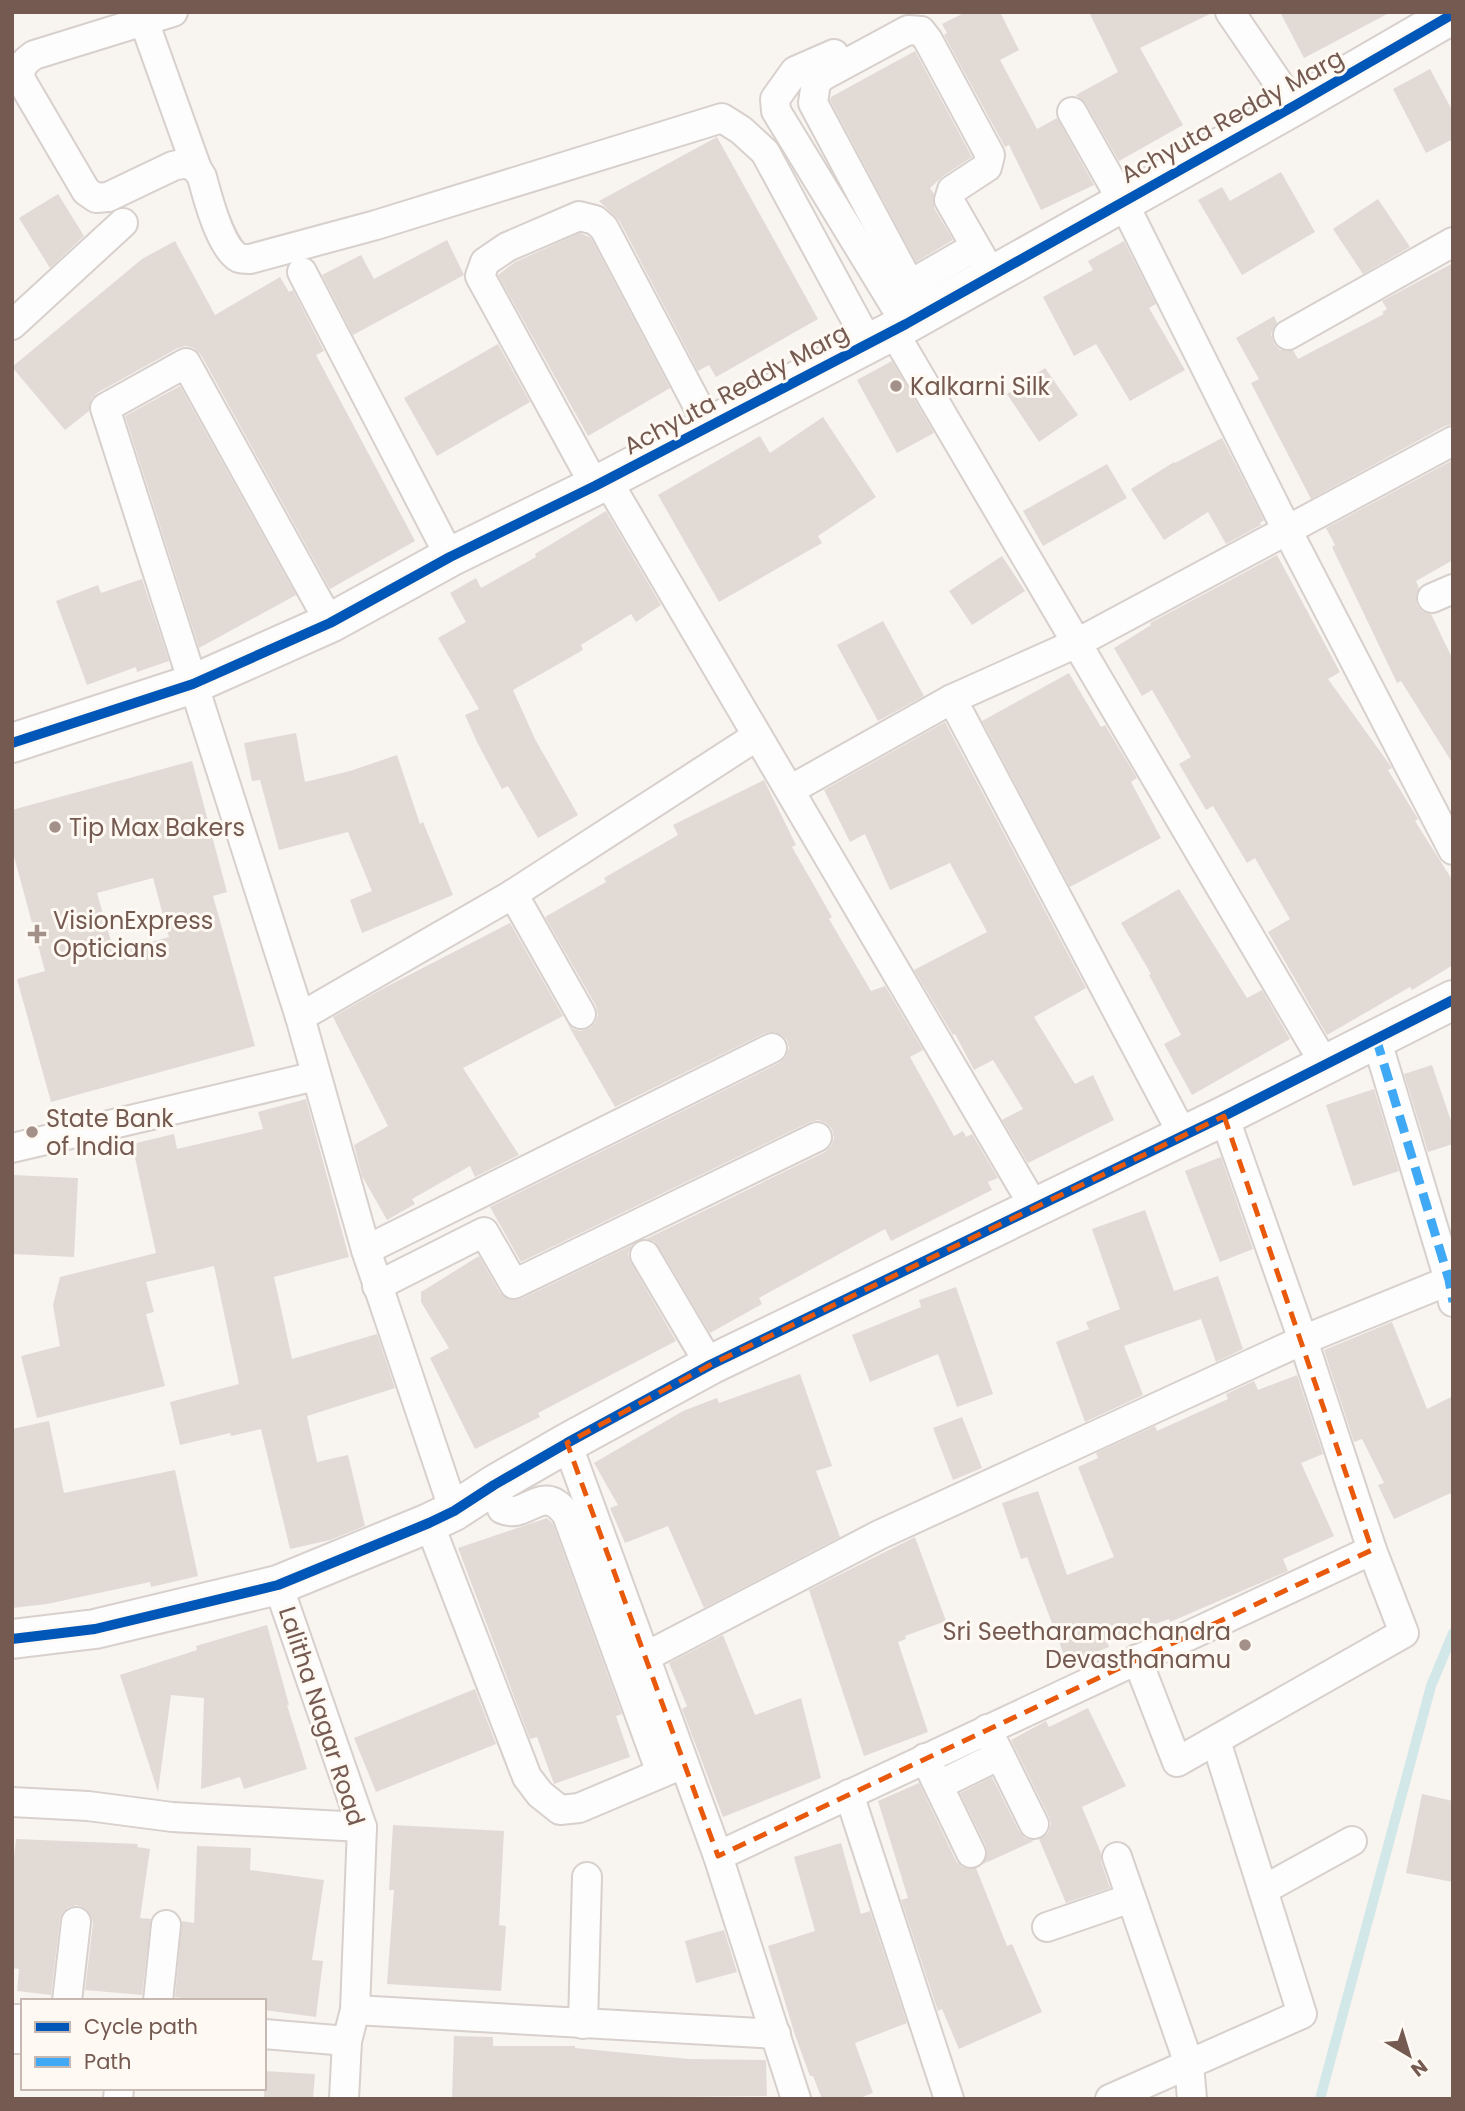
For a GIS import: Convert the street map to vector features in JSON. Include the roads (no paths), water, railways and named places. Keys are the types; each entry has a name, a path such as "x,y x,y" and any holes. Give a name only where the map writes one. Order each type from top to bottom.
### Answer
{"street":[{"path":"173,12 34,55 24,62 20,72 22,80 86,191 96,198 108,197 173,166 186,163 197,169"},
{"path":"919,12 796,71 778,92 775,99 776,111 900,319 1077,643 1324,1063"},
{"path":"1230,12 1294,106"},
{"name":"Achyuta Reddy Marg","path":"12,743 193,684 330,623 450,557 709,427 900,319 984,261 1123,202 1453,14"},
{"path":"144,21 223,240 240,258 250,259 376,225 722,118 741,130 765,152 900,319"},
{"path":"900,319 813,103 816,82 823,76 908,30 921,31 990,155 987,167 952,190 949,200 984,261"},
{"path":"741,130 776,111"},
{"path":"1072,112 1123,202 1287,530 1453,850"},
{"path":"709,427 604,228 595,219 579,216 507,247 485,262 480,276 601,483 790,790 1035,1208"},
{"path":"12,325 123,223"},
{"path":"1288,335 1453,242"},
{"path":"302,272 450,557"},
{"path":"330,623 186,363 105,408 300,1017 442,1517 527,1777 540,1794 560,1810 579,1808 672,1769"},
{"path":"790,790 952,699 1077,643 1453,441"},
{"path":"952,699 1183,1135"},
{"path":"300,1017 513,894 757,736"},
{"path":"513,894 581,1014"},
{"path":"12,1639 95,1629 278,1585 442,1517 568,1443 710,1366 1224,1116 1453,1000"},
{"path":"645,1657 879,1535 1303,1340 1452,1287 1376,1038"},
{"path":"366,1250 772,1048"},
{"path":"12,1148 316,1076"},
{"path":"1137,1659 1177,1762 1404,1633 1372,1549 1303,1340 1224,1116"},
{"path":"377,1286 484,1231 514,1284 817,1137"},
{"path":"645,1255 710,1366"},
{"path":"568,1443 645,1657 672,1769"},
{"path":"494,1485 502,1509 513,1512 543,1500 555,1503 567,1516 672,1769 718,1856 796,2099"},
{"path":"718,1856 1372,1549"},
{"name":"Lalitha Nagar Road","path":"278,1585 362,1827 355,2010 347,2042 344,2099"},
{"path":"987,1729 1034,1824"},
{"path":"1110,2099 1302,2014 1216,1741"},
{"path":"939,1785 1000,1755"},
{"path":"925,1758 971,1853"},
{"path":"849,1794 949,2099"},
{"path":"12,1802 88,1806 172,1817 362,1827"},
{"path":"1263,1890 1352,1842"},
{"path":"1116,1857 1189,2064 1192,2099"},
{"path":"583,2024 587,1877"},
{"path":"1047,1927 1131,1898"},
{"path":"68,1999 76,1922"},
{"path":"158,1999 166,1924"},
{"path":"355,2010 776,2034"},
{"path":"266,2034 347,2042"}],"waterway":[{"path":"1320,2099 1431,1686 1453,1633"}],"place":[{"name":"Kalkarni Silk","path":"896,386"},
{"name":"Tip Max Bakers","path":"55,827"},
{"name":"VisionExpress Opticians","path":"37,934"},
{"name":"State Bank of India","path":"32,1132"},
{"name":"Sri Seetharamachandra Devasthanamu","path":"1245,1645"}]}
